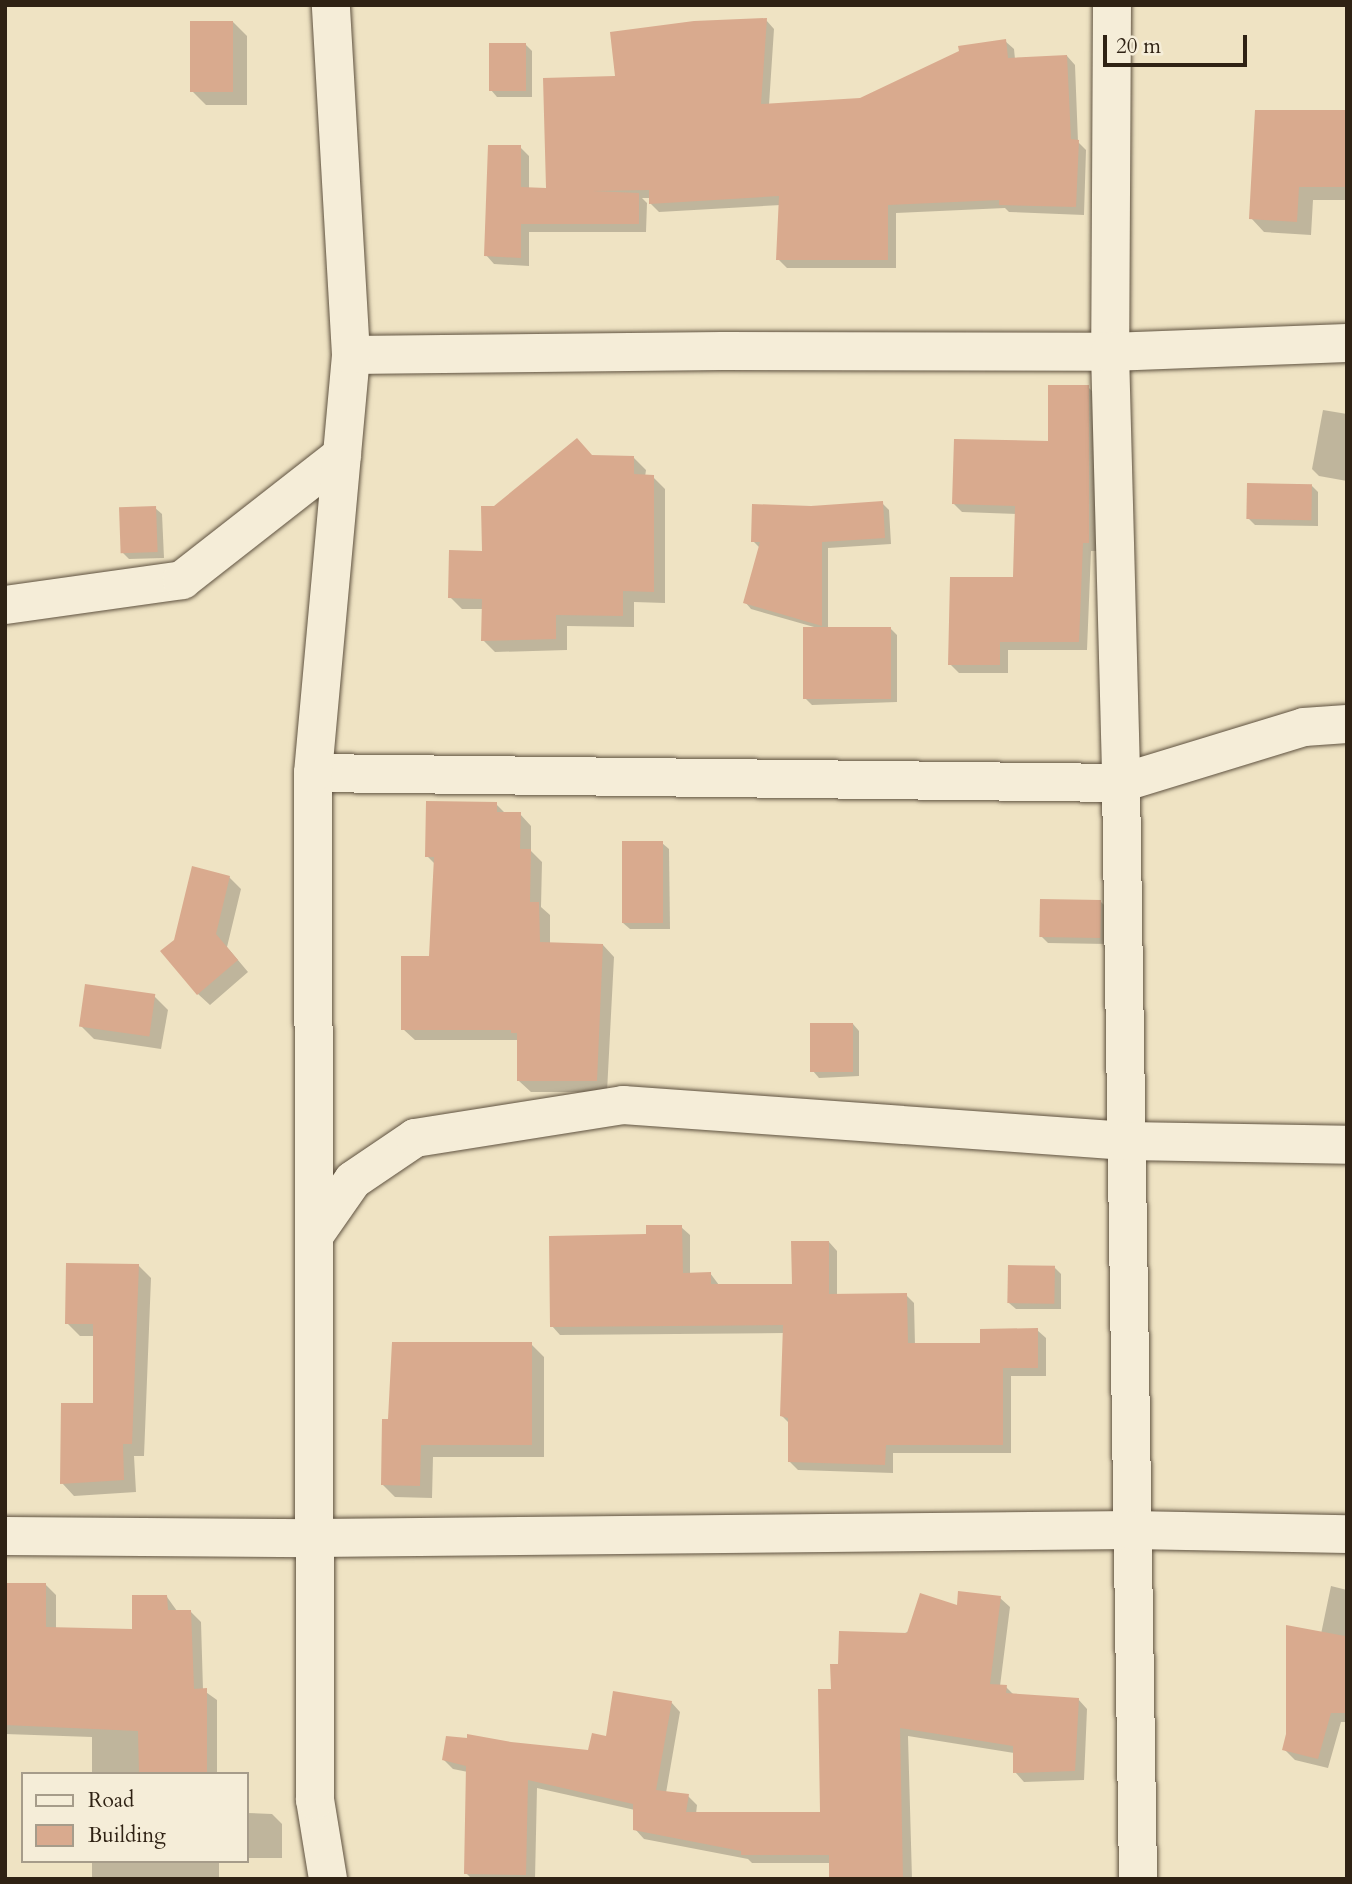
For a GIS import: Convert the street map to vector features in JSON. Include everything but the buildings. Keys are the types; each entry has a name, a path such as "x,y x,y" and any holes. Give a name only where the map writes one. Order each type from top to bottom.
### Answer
{"street":[{"path":"328,1879 315,1800 313,774 351,355 331,5"},
{"path":"1112,5 1110,352 1121,783 1138,1879"},
{"path":"351,355 722,351 1110,352 1347,343"},
{"path":"5,605 182,580 342,454"},
{"path":"313,774 1121,783 1304,727 1347,724"},
{"path":"314,1236 353,1180 415,1138 622,1105 1127,1141 1347,1145"},
{"path":"5,1536 315,1538 1132,1530 1347,1534"}]}
